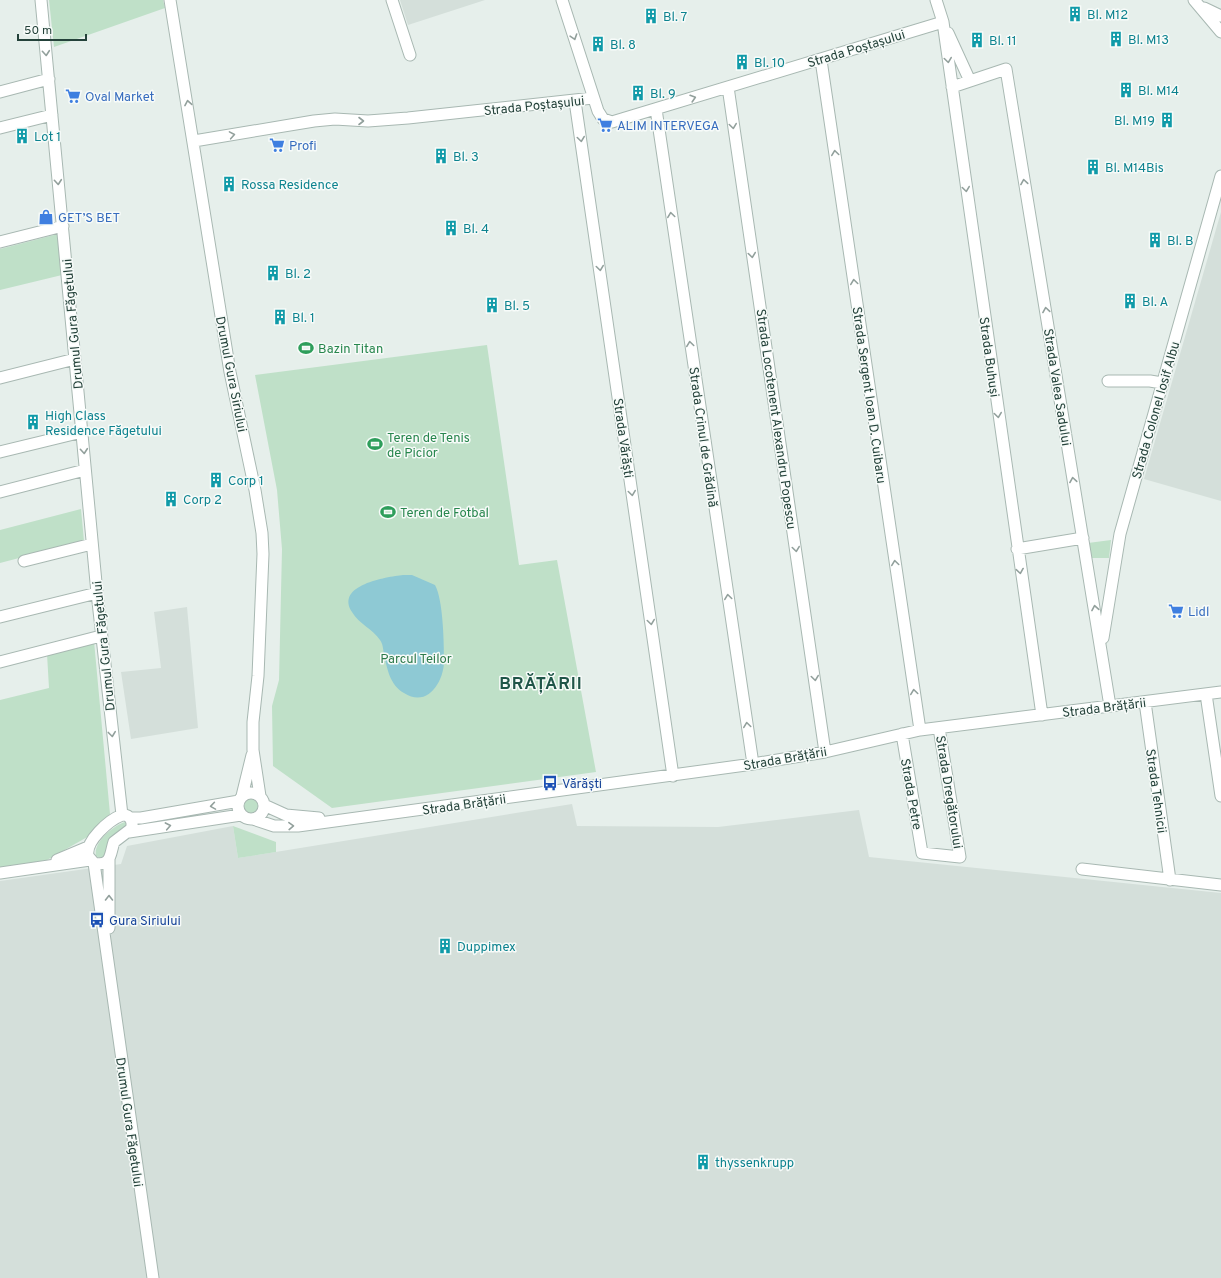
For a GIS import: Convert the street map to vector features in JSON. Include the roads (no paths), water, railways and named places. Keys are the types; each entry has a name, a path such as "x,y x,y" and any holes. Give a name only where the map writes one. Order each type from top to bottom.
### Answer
{"street":[{"name":"Drumul Gura Făgetului","path":"41,0 101,636 126,816 132,827 129,832 114,842 112,855 109,859 109,965"},
{"name":"Drumul Gura Siriului","path":"170,0 230,372 256,490 262,533 262,586 258,676 253,708 253,750 262,800"},
{"path":"392,0 410,55"},
{"path":"562,0 593,98"},
{"name":"Strada Buhuși","path":"936,0 943,22 1042,715"},
{"path":"1198,4 1221,16"},
{"path":"1198,4 1221,32"},
{"path":"943,22 970,81 952,87"},
{"name":"Strada Poștașului","path":"194,142 314,121 335,119 362,121 408,118 593,98 603,119 612,122 943,22"},
{"name":"Strada Sergent Ioan D. Cuibaru","path":"821,60 920,730"},
{"name":"Strada Valea Sadului","path":"970,81 1006,69 1110,706"},
{"path":"0,92 49,79"},
{"name":"Strada Locotenent Alexandru Popescu","path":"728,87 826,752"},
{"name":"Strada Vărăști","path":"575,101 674,776"},
{"name":"Strada Crinul de Grădină","path":"656,109 753,764"},
{"path":"0,128 52,115"},
{"name":"Strada Colonel Iosif Albu","path":"1101,647 1120,534 1221,176"},
{"path":"0,242 62,226"},
{"path":"0,378 75,359"},
{"path":"1108,381 1150,381 1162,383"},
{"path":"0,452 82,432"},
{"path":"0,492 85,470"},
{"path":"1017,548 1083,538"},
{"path":"24,561 92,544"},
{"path":"0,618 97,593"},
{"path":"0,662 101,636"},
{"name":"Strada Brățării","path":"254,819 274,826 290,826 347,819 674,776 753,764 826,752 920,730 1221,692"},
{"path":"1206,694 1221,796"},
{"name":"Strada Tehnicii","path":"1145,702 1170,880"},
{"name":"Strada Dregătorului","path":"922,853 960,857 939,728"},
{"name":"Strada Petre","path":"902,734 922,853"},
{"name":"Drumul Gura Siriului","path":"240,799 253,750"},
{"path":"45,865 88,847 106,826 126,816 140,818 240,799 253,793 262,800 260,815 254,819 249,819 242,815 231,815 129,832"},
{"path":"240,799 238,808 242,815"},
{"name":"Strada Brățării","path":"262,800 286,815 347,819"},
{"name":"Drumul Gura Făgetului","path":"88,847 87,852 92,861 109,965 153,1278"},
{"path":"0,873 45,865 92,861 101,863 109,859"},
{"path":"1082,869 1221,885"}],"water":[{"path":"403,575 412,575 435,585 440,600 444,642 444,667 442,675 433,690 427,695 421,697 413,697 399,690 395,686 388,671 381,642 374,633 355,616 349,603 350,595 356,589 365,584 375,580"}],"place":[{"name":"Bl. M12","path":"1075,14"},
{"name":"Bl. 7","path":"651,16"},
{"name":"Bl. M13","path":"1116,39"},
{"name":"Bl. 11","path":"977,40"},
{"name":"Bl. 8","path":"598,44"},
{"name":"Bl. 10","path":"742,62"},
{"name":"Bl. M14","path":"1126,90"},
{"name":"Bl. 9","path":"638,93"},
{"name":"Oval Market","path":"73,96"},
{"name":"Bl. M19","path":"1167,120"},
{"name":"ALIM INTERVEGA","path":"605,125"},
{"name":"Lot 1","path":"22,136"},
{"name":"Profi","path":"277,145"},
{"name":"Bl. 3","path":"441,156"},
{"name":"Bl. M14Bis","path":"1093,167"},
{"name":"Rossa Residence","path":"229,184"},
{"name":"GET’S BET","path":"46,217"},
{"name":"Bl. 4","path":"451,228"},
{"name":"Bl. B","path":"1155,240"},
{"name":"Bl. 2","path":"273,273"},
{"name":"Bl. A","path":"1130,301"},
{"name":"Bl. 5","path":"492,305"},
{"name":"Bl. 1","path":"280,317"},
{"name":"Bazin Titan","path":"306,348"},
{"name":"High Class Residence Făgetului","path":"33,422"},
{"name":"Teren de Tenis de Picior","path":"375,444"},
{"name":"Corp 1","path":"216,480"},
{"name":"Corp 2","path":"171,499"},
{"name":"Teren de Fotbal","path":"388,512"},
{"name":"Lidl","path":"1176,611"},
{"name":"Vărăști","path":"550,783"},
{"name":"Gura Siriului","path":"97,920"},
{"name":"Duppimex","path":"445,946"},
{"name":"thyssenkrupp","path":"703,1162"}],"district":[{"name":"BRĂȚĂRII","path":"541,683"}],"park label":[{"name":"Parcul Teilor","path":"416,658"}]}
